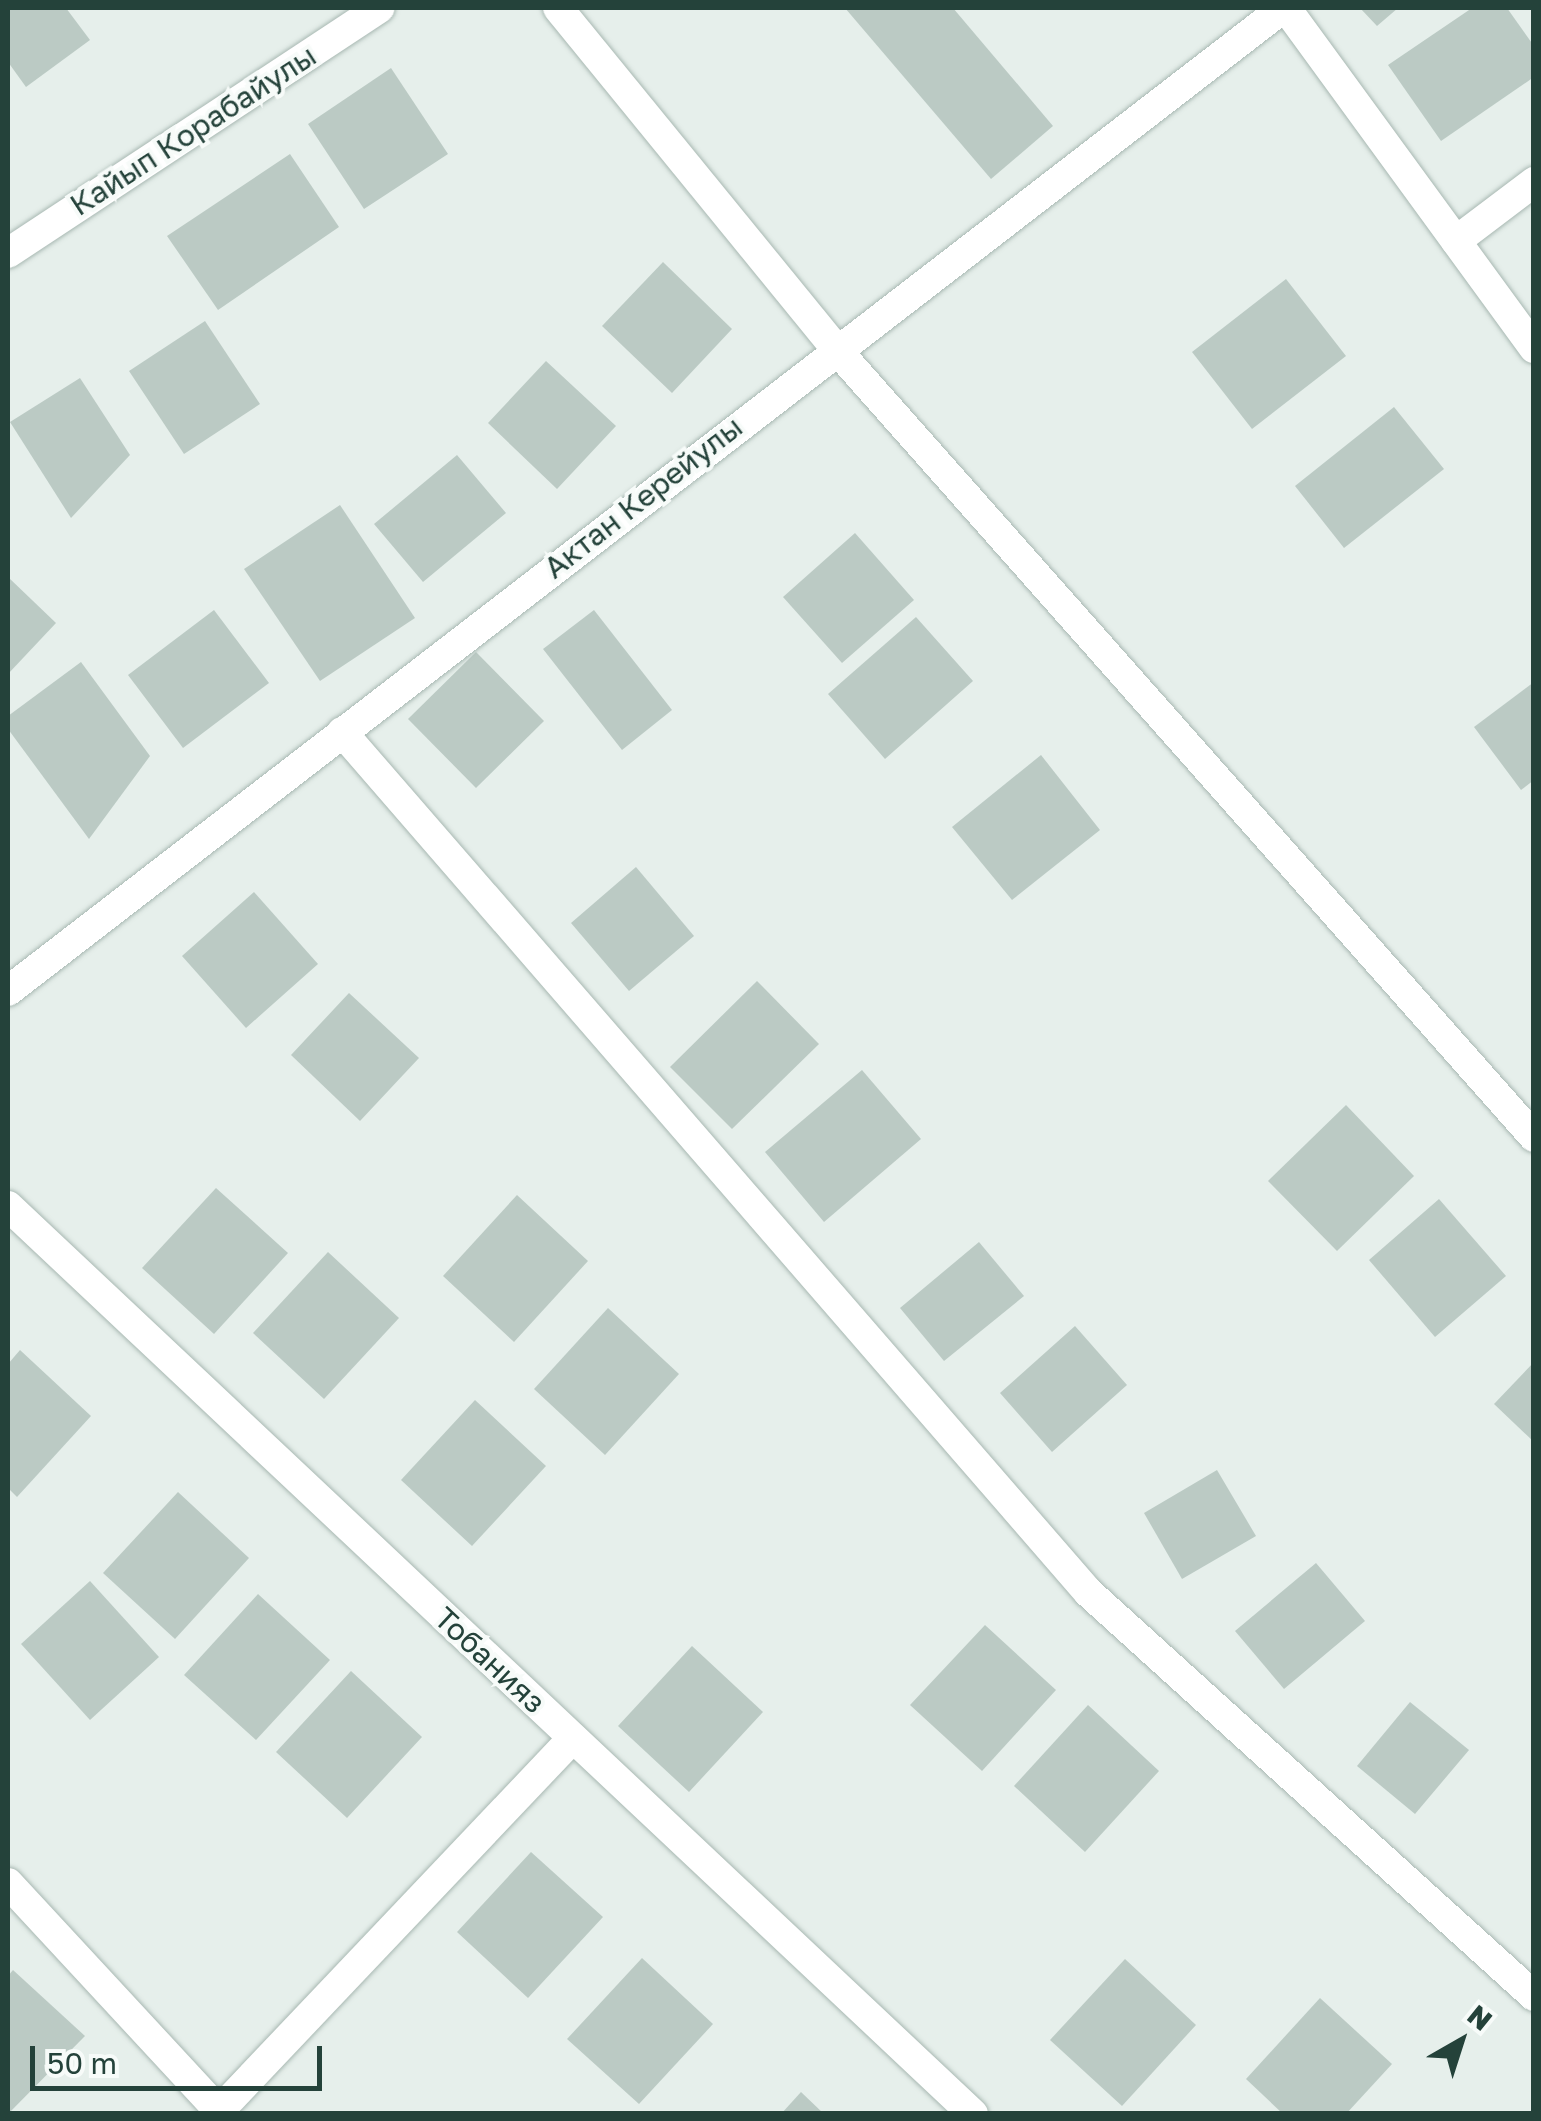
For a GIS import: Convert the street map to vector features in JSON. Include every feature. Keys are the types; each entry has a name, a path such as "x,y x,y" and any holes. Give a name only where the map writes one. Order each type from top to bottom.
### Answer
{"street":[{"name":"Кайып Корабайулы","path":"8,252 379,8"},
{"path":"558,8 835,348 1534,1137"},
{"path":"1285,8 1534,348"},
{"name":"Актан Керейулы","path":"8,992 835,348 1285,8"},
{"path":"1456,241 1534,182"},
{"path":"342,732 1088,1592 1534,1996"},
{"name":"Тобанияз","path":"8,1206 973,2114"},
{"path":"8,1883 220,2112 573,1738"}],"building":[{"path":"8,8 66,8 90,40 26,87 8,62"},
{"path":"845,8 953,8 1053,126 991,179"},
{"path":"1360,8 1398,8 1377,26"},
{"path":"1472,8 1507,8 1534,46 1534,77 1441,141 1388,65"},
{"path":"391,68 448,154 364,209 308,124"},
{"path":"290,154 339,227 218,310 167,236"},
{"path":"663,262 732,329 672,393 602,326"},
{"path":"1286,279 1346,356 1252,429 1192,352"},
{"path":"205,321 260,404 184,454 129,371"},
{"path":"546,361 616,426 557,489 488,423"},
{"path":"80,378 130,455 71,518 10,422"},
{"path":"1394,407 1444,469 1344,548 1295,486"},
{"path":"457,455 506,513 423,582 374,524"},
{"path":"340,505 415,618 320,681 244,569"},
{"path":"855,533 914,600 842,663 783,597"},
{"path":"8,577 56,623 8,674"},
{"path":"214,610 269,683 183,748 128,675"},
{"path":"594,610 672,710 622,750 543,649"},
{"path":"916,617 973,681 885,759 828,694"},
{"path":"476,652 544,721 476,788 408,719"},
{"path":"81,662 150,756 89,839 8,729 8,716"},
{"path":"1534,682 1534,780 1521,790 1474,727"},
{"path":"1041,755 1100,830 1012,900 952,827"},
{"path":"636,867 694,936 629,991 571,923"},
{"path":"254,892 318,964 246,1028 182,956"},
{"path":"757,981 819,1044 732,1129 670,1067"},
{"path":"349,993 419,1058 360,1121 291,1055"},
{"path":"862,1070 921,1139 824,1222 765,1152"},
{"path":"1346,1105 1414,1176 1337,1251 1268,1181"},
{"path":"216,1188 288,1253 214,1334 142,1268"},
{"path":"517,1195 588,1261 514,1342 443,1276"},
{"path":"1439,1199 1506,1276 1435,1337 1369,1260"},
{"path":"979,1242 1024,1296 944,1361 900,1308"},
{"path":"328,1252 399,1318 324,1399 253,1333"},
{"path":"608,1308 679,1374 605,1455 534,1389"},
{"path":"1075,1326 1127,1385 1052,1452 1000,1393"},
{"path":"20,1350 91,1416 17,1497 8,1488 8,1364"},
{"path":"1534,1362 1534,1442 1494,1404"},
{"path":"475,1400 546,1466 472,1546 401,1480"},
{"path":"1217,1470 1256,1536 1182,1579 1144,1513"},
{"path":"178,1492 249,1558 175,1639 103,1573"},
{"path":"1316,1563 1365,1621 1284,1689 1235,1631"},
{"path":"90,1581 159,1657 90,1720 21,1644"},
{"path":"258,1594 330,1660 256,1740 184,1675"},
{"path":"985,1625 1056,1690 982,1771 910,1705"},
{"path":"692,1646 763,1712 689,1792 618,1726"},
{"path":"351,1671 422,1737 347,1818 276,1752"},
{"path":"1410,1702 1469,1750 1415,1814 1357,1766"},
{"path":"1088,1705 1159,1771 1085,1852 1014,1786"},
{"path":"531,1852 603,1917 528,1998 457,1932"},
{"path":"642,1958 713,2024 639,2104 567,2039"},
{"path":"1125,1959 1196,2025 1122,2106 1050,2040"},
{"path":"13,1970 85,2036 8,2114 8,1976"},
{"path":"1320,1998 1392,2064 1346,2114 1283,2114 1246,2079"},
{"path":"801,2092 824,2114 781,2114"}]}
